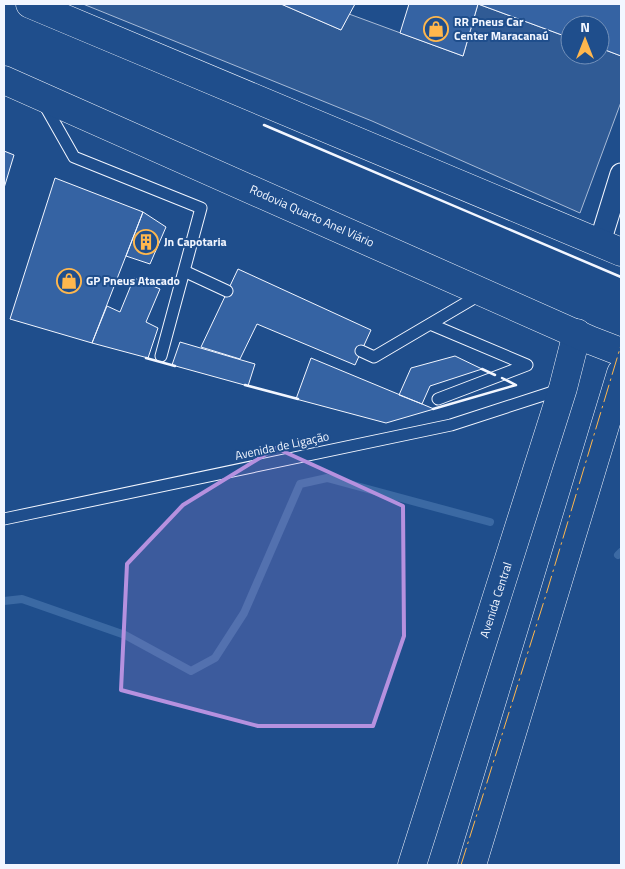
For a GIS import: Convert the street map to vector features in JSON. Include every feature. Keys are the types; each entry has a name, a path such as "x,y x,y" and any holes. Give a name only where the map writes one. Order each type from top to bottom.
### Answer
{"main road":[{"path":"30,4 611,247"},
{"name":"Rodovia Quarto Anel Viário","path":"4,80 590,340 621,352"},
{"name":"Avenida Central","path":"412,865 563,388 577,333"},
{"path":"472,865 621,373"}],"street":[{"path":"611,247 621,174"}],"lane":[{"path":"40,96 74,157 201,208 161,356"},
{"path":"184,270 228,292"},
{"path":"361,351 374,357 485,292"},
{"path":"430,324 527,365 438,399"},
{"name":"Avenida de Ligação","path":"4,519 451,425 563,388"}],"highlighted area":[{"path":"276,448 403,506 404,636 373,726 258,726 121,690 127,564 183,505"}],"shaded area":[{"path":"83,4 281,4 341,30 349,14 463,56 478,4 560,34 560,65 610,65 610,52 621,56 621,102 580,213 372,121"}],"building":[{"path":"281,4 355,4 341,30"},
{"path":"409,4 478,4 463,56 400,33"},
{"path":"478,4 621,4 621,56 610,52 610,15 560,15 560,34"},
{"path":"4,151 14,155 4,188"},
{"name":"GP Pneus Atacado","path":"55,178 143,212 92,343 10,319"},
{"name":"Jn Capotaria","path":"143,212 166,227 150,264 126,256"},
{"path":"238,269 371,330 355,365 257,324 240,359 201,347"},
{"path":"134,278 160,289 146,322 158,328 148,358 92,343 107,306 120,312"},
{"path":"180,342 255,364 248,386 172,365"},
{"path":"455,356 482,369 430,386 422,404 399,395 411,368"},
{"path":"311,358 434,409 386,423 296,399"}],"waterway":[{"path":"4,601 22,599 125,635 191,671 215,658 244,613 300,484 327,478 490,522"},
{"path":"618,555 621,552"}],"wall":[{"path":"264,125 621,277"},
{"path":"146,358 175,366"},
{"path":"482,369 495,375"},
{"path":"433,409 516,385 502,378"},
{"path":"245,385 298,399"}],"power":[{"path":"461,865 545,598 621,345"}],"place":[{"name":"RR Pneus Car Center Maracanaú","path":"436,29"},
{"name":"Jn Capotaria","path":"146,242"},
{"name":"GP Pneus Atacado","path":"69,281"}]}
